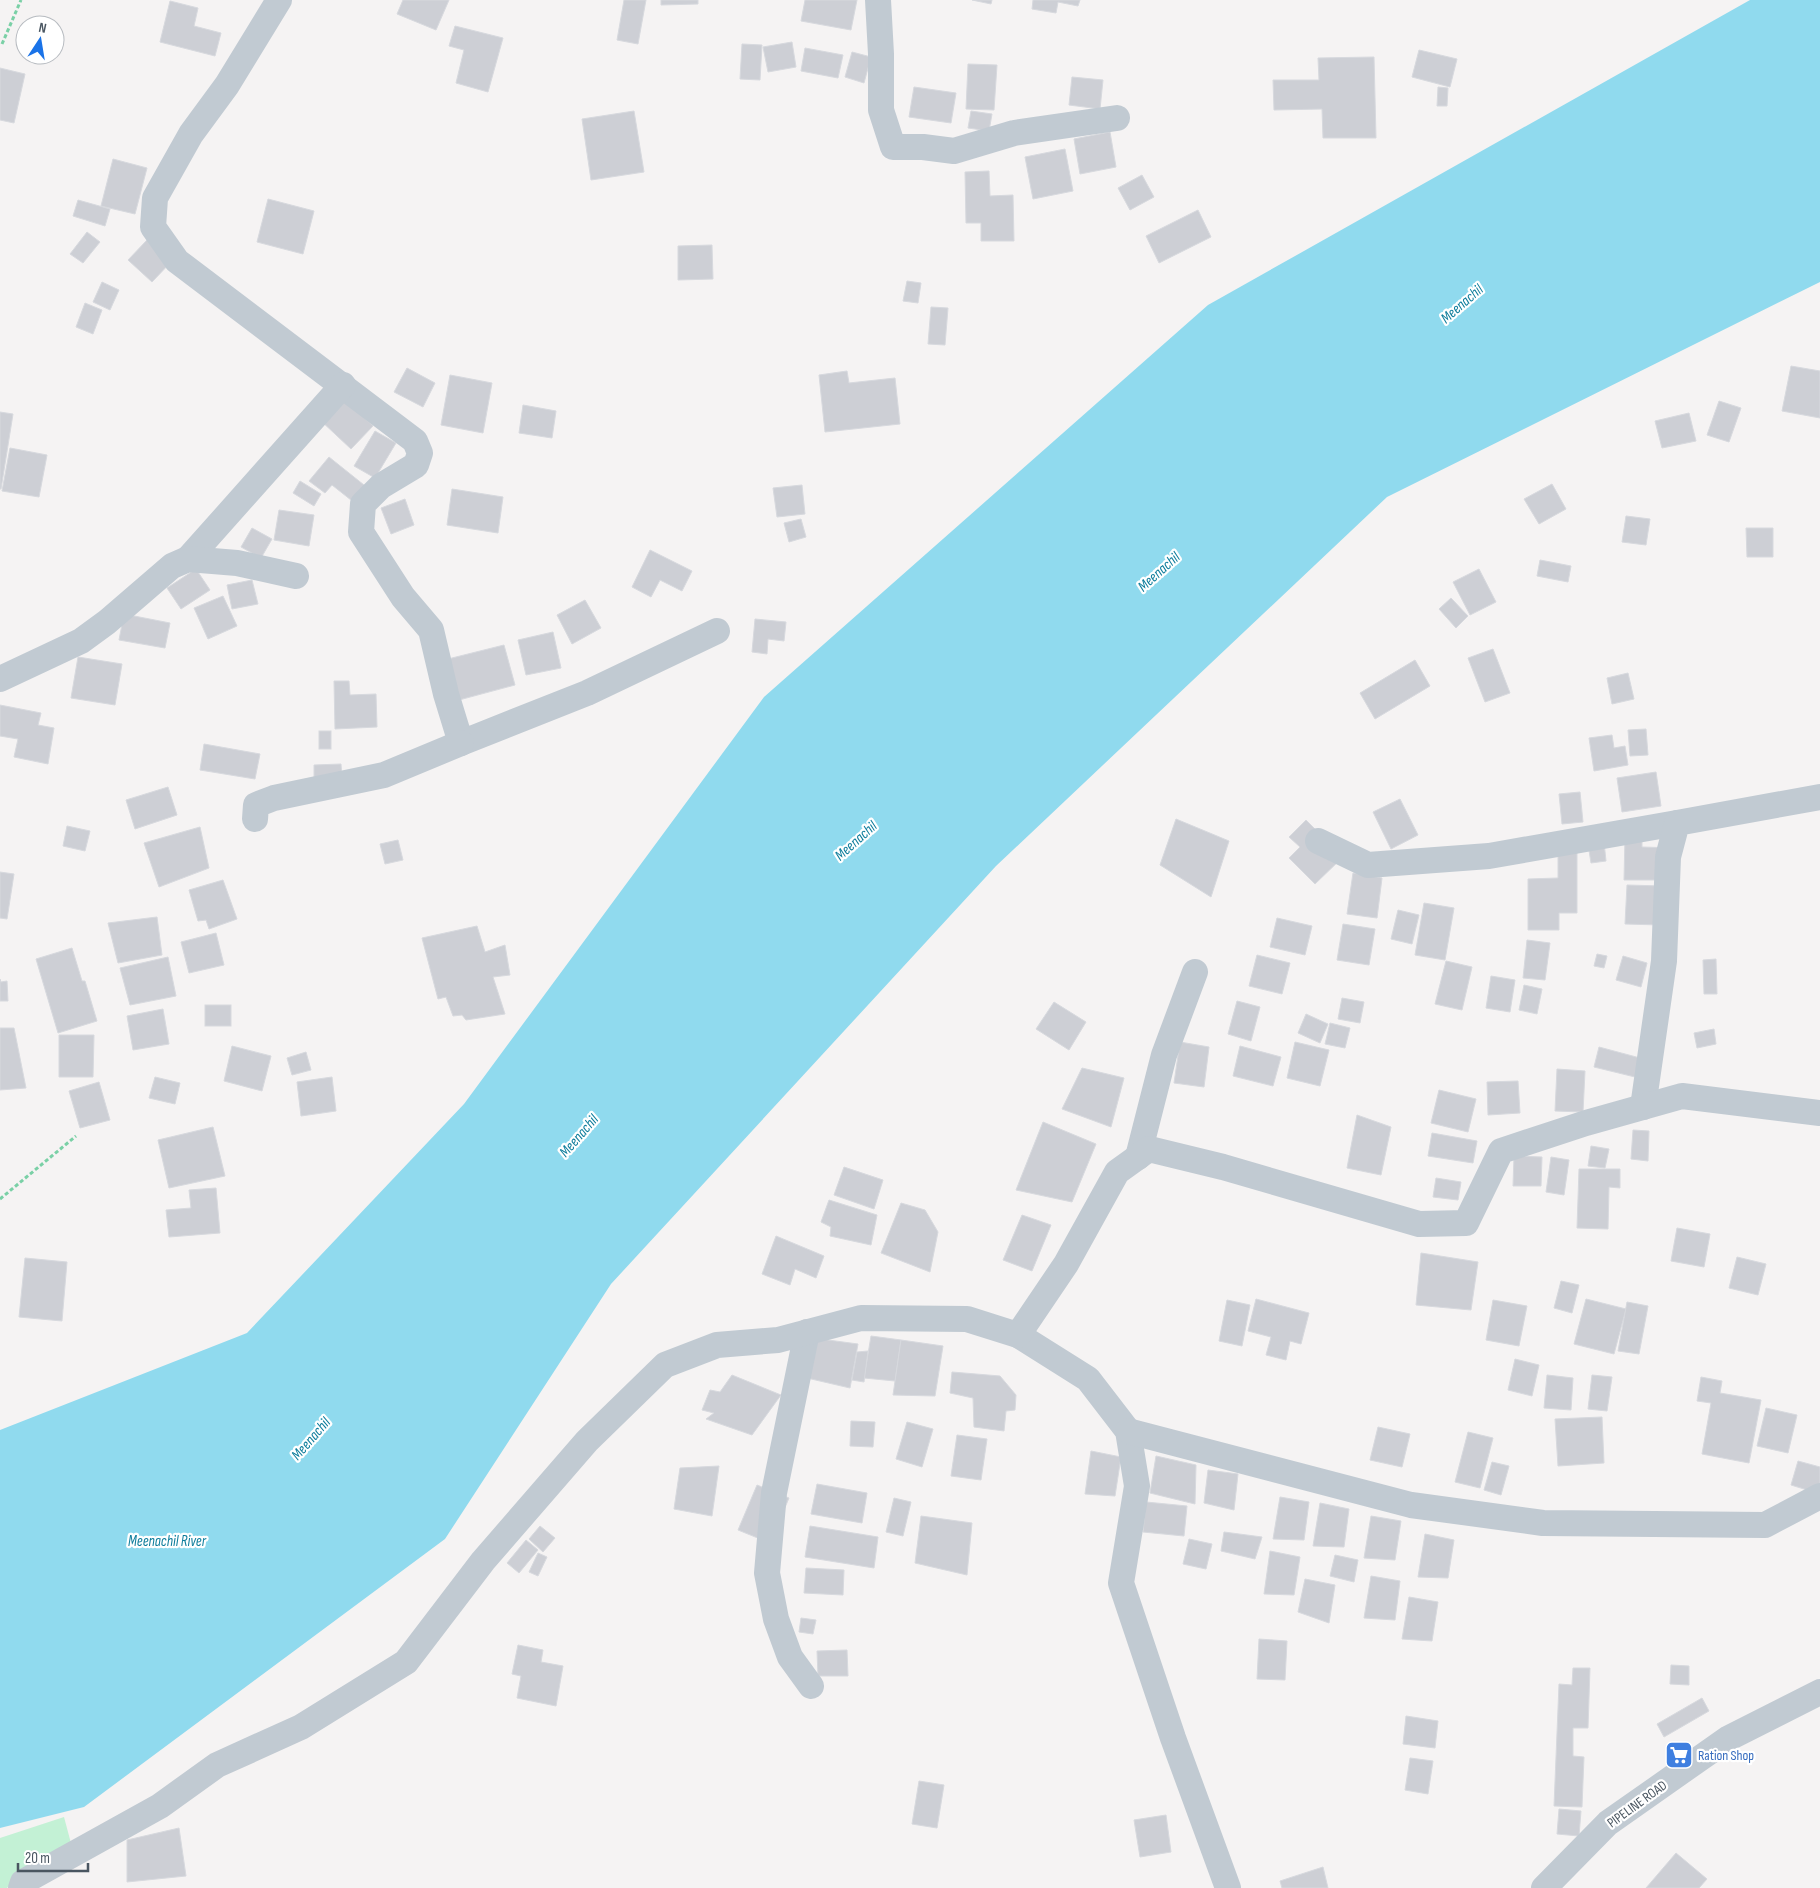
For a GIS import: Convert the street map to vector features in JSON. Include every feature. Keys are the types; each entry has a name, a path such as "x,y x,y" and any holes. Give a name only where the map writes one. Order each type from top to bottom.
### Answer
{"street":[{"path":"279,0 227,85 191,134 155,198 153,228 177,261 415,441 420,453 416,465 380,486 363,504 361,532 404,597 430,630 461,744"},
{"path":"878,0 881,54 881,110 894,147 923,147 954,151 1014,133 1117,118"},
{"path":"0,679 81,640 107,622 172,566 188,559 343,385"},
{"path":"188,559 237,563 296,576"},
{"path":"256,819 256,805 274,798 384,775 587,693 717,631"},
{"path":"1318,841 1368,865 1489,856 1820,797"},
{"path":"1643,1106 1664,961 1668,857 1677,824"},
{"path":"1138,1157 1164,1055 1195,972"},
{"path":"1018,1335 1066,1264 1117,1172 1149,1149 1196,1160 1419,1224 1466,1223 1501,1151 1586,1123 1682,1096 1820,1112"},
{"path":"21,1888 23,1882 160,1806 217,1765 302,1727 406,1662 482,1560 587,1441 665,1365 717,1345 778,1340 861,1318 967,1319 1018,1335 1088,1378 1128,1431 1137,1486 1121,1583 1173,1738 1228,1888"},
{"path":"807,1332 774,1493 767,1573 776,1619 790,1657 811,1686"},
{"path":"1128,1431 1411,1506 1543,1523 1765,1525 1820,1496"},
{"name":"PIPELINE ROAD","path":"1544,1888 1608,1822 1729,1738 1820,1692"}],"path":[{"path":"2,44 21,0"},
{"path":"0,1199 76,1136"}],"green space":[{"path":"64,1817 72,1847 21,1872 7,1888 0,1888 0,1838"}],"water":[{"name":"Meenachil River","path":"1750,0 1820,0 1820,282 1387,497 996,866 611,1284 445,1539 84,1807 0,1828 0,1430 247,1333 464,1104 764,697 1208,305"}],"building":[{"path":"403,0 449,0 436,30 397,14"},
{"path":"624,0 646,0 638,44 617,40"},
{"path":"661,0 698,0 698,4 661,5"},
{"path":"805,0 857,0 851,30 801,21"},
{"path":"972,0 992,0 991,4"},
{"path":"1033,0 1080,0 1078,6 1058,2 1056,13 1032,9"},
{"path":"170,1 198,8 194,26 221,33 215,56 160,42"},
{"path":"455,26 503,38 488,92 456,83 464,50 449,46"},
{"path":"792,42 796,67 768,72 763,47"},
{"path":"742,44 762,45 760,80 740,79"},
{"path":"805,48 843,55 838,78 801,71"},
{"path":"1419,50 1457,59 1450,87 1412,77"},
{"path":"852,52 871,57 864,83 845,77"},
{"path":"1374,57 1376,138 1323,138 1322,109 1274,110 1273,80 1319,80 1318,58"},
{"path":"968,64 997,65 994,110 966,109"},
{"path":"0,68 25,74 14,123 0,120"},
{"path":"1072,77 1103,80 1100,109 1069,105"},
{"path":"914,87 956,93 951,123 909,117"},
{"path":"1438,87 1448,88 1447,106 1437,106"},
{"path":"634,111 644,172 591,180 582,119"},
{"path":"971,111 992,114 989,131 968,128"},
{"path":"1110,132 1116,167 1080,174 1074,139"},
{"path":"1065,149 1073,191 1033,199 1025,157"},
{"path":"113,159 147,168 135,214 101,206"},
{"path":"989,171 990,196 1013,195 1014,241 981,241 981,223 966,223 965,172"},
{"path":"1142,175 1154,197 1130,210 1118,188"},
{"path":"268,199 314,211 303,254 257,242"},
{"path":"78,200 110,209 105,226 73,216"},
{"path":"1198,210 1211,237 1159,263 1146,236"},
{"path":"87,232 100,242 83,263 70,254"},
{"path":"147,240 171,262 152,282 128,260"},
{"path":"712,245 713,279 678,280 678,246"},
{"path":"907,281 921,283 918,303 903,301"},
{"path":"102,282 119,290 110,310 93,302"},
{"path":"85,303 102,310 93,334 76,327"},
{"path":"931,307 948,308 945,345 928,344"},
{"path":"1791,366 1820,371 1820,418 1782,411"},
{"path":"407,368 435,383 423,407 394,392"},
{"path":"847,371 849,383 895,378 900,424 825,432 819,375"},
{"path":"450,375 492,383 483,433 441,425"},
{"path":"341,396 373,426 351,449 319,419"},
{"path":"1719,401 1741,408 1729,442 1707,435"},
{"path":"523,405 556,411 552,438 519,433"},
{"path":"0,412 13,414 1,489 0,489"},
{"path":"1689,413 1696,441 1662,448 1655,421"},
{"path":"375,431 396,443 375,478 354,466"},
{"path":"10,448 47,455 39,497 2,491"},
{"path":"329,457 369,489 356,504 332,485 325,493 309,481"},
{"path":"300,481 321,494 314,506 293,493"},
{"path":"1552,484 1566,509 1539,524 1524,499"},
{"path":"802,485 805,514 777,517 773,488"},
{"path":"452,489 503,497 498,533 447,525"},
{"path":"405,499 414,525 391,534 381,508"},
{"path":"279,510 314,515 309,546 274,540"},
{"path":"1626,516 1650,519 1646,545 1622,542"},
{"path":"801,519 806,537 789,542 784,523"},
{"path":"252,528 272,539 261,558 241,547"},
{"path":"1746,528 1773,528 1773,557 1747,557"},
{"path":"650,550 692,571 682,591 660,580 651,597 632,587"},
{"path":"1540,560 1571,566 1568,582 1537,576"},
{"path":"196,569 210,590 181,609 167,588"},
{"path":"1479,569 1496,602 1470,615 1453,582"},
{"path":"252,580 258,604 232,609 227,585"},
{"path":"223,596 237,626 208,639 194,608"},
{"path":"1451,598 1468,616 1456,628 1439,609"},
{"path":"585,600 601,628 572,644 557,615"},
{"path":"124,614 170,623 165,648 119,640"},
{"path":"755,619 786,622 784,641 768,639 767,654 752,652"},
{"path":"553,632 561,668 526,675 518,640"},
{"path":"504,645 515,685 459,700 448,659"},
{"path":"1493,649 1510,693 1485,702 1468,658"},
{"path":"78,657 122,664 115,705 71,698"},
{"path":"1415,660 1430,686 1375,719 1360,693"},
{"path":"1628,673 1634,699 1612,704 1607,678"},
{"path":"334,681 349,681 350,695 376,694 377,727 335,729"},
{"path":"0,705 41,713 38,725 54,728 48,764 14,757 18,739 0,736"},
{"path":"1646,729 1648,755 1630,756 1628,730"},
{"path":"319,731 331,731 331,749 319,749"},
{"path":"1612,735 1614,748 1625,746 1628,765 1594,771 1589,738"},
{"path":"204,744 260,754 255,779 200,770"},
{"path":"341,764 342,778 314,779 314,765"},
{"path":"1656,772 1661,806 1622,812 1617,778"},
{"path":"168,787 177,815 135,829 126,800"},
{"path":"1580,792 1583,822 1562,824 1559,794"},
{"path":"1400,799 1418,835 1391,849 1373,812"},
{"path":"1176,819 1229,841 1211,897 1160,865"},
{"path":"1306,820 1343,857 1315,884 1289,858 1300,847 1289,837"},
{"path":"67,826 90,831 85,851 63,846"},
{"path":"200,827 209,868 159,887 144,843"},
{"path":"1625,836 1642,836 1642,847 1675,848 1657,880 1624,880"},
{"path":"398,840 403,860 385,864 380,844"},
{"path":"1604,842 1606,861 1591,863 1588,844"},
{"path":"1558,846 1577,846 1577,913 1559,913 1559,930 1528,930 1528,879 1558,878"},
{"path":"0,872 14,874 7,919 0,918"},
{"path":"1353,873 1382,878 1377,918 1347,914"},
{"path":"223,880 237,919 209,929 206,920 198,921 189,890"},
{"path":"1627,885 1662,886 1661,925 1625,924"},
{"path":"1424,903 1454,908 1445,960 1415,955"},
{"path":"1398,910 1419,915 1412,944 1391,939"},
{"path":"157,917 162,955 118,963 108,923"},
{"path":"1277,918 1312,926 1305,955 1270,947"},
{"path":"1343,924 1375,929 1369,965 1337,960"},
{"path":"477,926 485,952 505,945 510,975 493,977 505,1014 466,1020 462,1015 453,1016 446,997 438,999 422,938"},
{"path":"216,933 224,965 189,973 181,942"},
{"path":"1527,940 1550,943 1545,980 1523,978"},
{"path":"72,948 82,981 85,981 97,1021 58,1033 36,959"},
{"path":"1597,954 1607,956 1604,968 1594,966"},
{"path":"1257,955 1290,963 1282,994 1249,986"},
{"path":"1623,956 1647,963 1641,987 1616,980"},
{"path":"168,957 176,996 130,1005 120,968"},
{"path":"1716,959 1717,994 1704,994 1703,960"},
{"path":"1446,961 1472,967 1462,1010 1435,1004"},
{"path":"1491,976 1515,980 1510,1012 1486,1008"},
{"path":"0,979 1,982 7,981 8,1001 0,1001"},
{"path":"1524,985 1542,989 1537,1014 1519,1010"},
{"path":"1342,998 1364,1002 1360,1023 1338,1019"},
{"path":"1237,1001 1260,1007 1251,1041 1228,1034"},
{"path":"1054,1002 1086,1022 1069,1050 1036,1029"},
{"path":"205,1005 231,1005 231,1026 205,1026"},
{"path":"163,1009 169,1044 133,1050 127,1016"},
{"path":"1306,1014 1328,1024 1320,1043 1298,1033"},
{"path":"1330,1023 1350,1028 1345,1048 1325,1044"},
{"path":"0,1028 14,1028 26,1088 0,1090"},
{"path":"1714,1029 1716,1044 1697,1048 1694,1033"},
{"path":"59,1035 94,1035 93,1077 59,1077"},
{"path":"1180,1042 1209,1047 1204,1087 1174,1083"},
{"path":"1295,1042 1329,1050 1320,1086 1287,1078"},
{"path":"232,1046 271,1056 262,1091 224,1081"},
{"path":"1240,1046 1281,1057 1273,1086 1233,1076"},
{"path":"1599,1047 1640,1058 1635,1077 1594,1067"},
{"path":"306,1052 311,1070 292,1075 287,1058"},
{"path":"1082,1068 1124,1078 1111,1127 1062,1109"},
{"path":"1557,1069 1585,1071 1583,1112 1555,1111"},
{"path":"155,1077 180,1083 175,1104 149,1098"},
{"path":"332,1077 336,1111 301,1116 297,1082"},
{"path":"1518,1081 1520,1113 1488,1115 1487,1082"},
{"path":"99,1082 110,1120 80,1128 69,1091"},
{"path":"1439,1090 1476,1099 1468,1132 1431,1123"},
{"path":"1357,1115 1391,1127 1381,1175 1347,1168"},
{"path":"1043,1122 1096,1144 1072,1202 1016,1190"},
{"path":"213,1127 225,1176 169,1188 158,1140"},
{"path":"1633,1130 1649,1131 1648,1161 1631,1159"},
{"path":"1432,1133 1477,1141 1473,1163 1428,1156"},
{"path":"1591,1146 1609,1149 1605,1168 1588,1166"},
{"path":"1514,1156 1542,1157 1541,1186 1513,1186"},
{"path":"1551,1157 1569,1160 1564,1195 1546,1192"},
{"path":"844,1167 883,1180 874,1209 834,1195"},
{"path":"1579,1169 1620,1169 1620,1188 1609,1187 1608,1229 1577,1228"},
{"path":"1436,1178 1461,1182 1458,1200 1433,1197"},
{"path":"216,1188 220,1233 169,1237 166,1210 191,1208 189,1190"},
{"path":"829,1200 877,1215 871,1245 830,1236 831,1227 821,1222"},
{"path":"901,1203 925,1210 938,1232 930,1272 881,1253"},
{"path":"1022,1215 1051,1225 1032,1271 1003,1260"},
{"path":"1677,1228 1710,1234 1704,1267 1671,1261"},
{"path":"776,1236 824,1256 816,1278 795,1269 790,1285 762,1274"},
{"path":"1421,1253 1478,1262 1471,1310 1416,1305"},
{"path":"1737,1257 1766,1264 1758,1295 1729,1288"},
{"path":"25,1258 67,1262 62,1321 19,1317"},
{"path":"1561,1281 1579,1285 1572,1313 1554,1308"},
{"path":"1256,1299 1309,1313 1301,1344 1290,1341 1286,1360 1266,1355 1271,1337 1248,1331"},
{"path":"1586,1299 1626,1309 1614,1354 1574,1344"},
{"path":"1227,1300 1250,1305 1242,1346 1219,1341"},
{"path":"1493,1300 1527,1306 1519,1346 1486,1340"},
{"path":"1627,1302 1648,1306 1639,1354 1618,1351"},
{"path":"871,1336 901,1340 895,1381 864,1378"},
{"path":"813,1338 858,1344 850,1388 807,1378"},
{"path":"901,1340 943,1346 935,1396 893,1395"},
{"path":"868,1351 864,1382 852,1380 857,1352"},
{"path":"1515,1359 1539,1365 1532,1396 1508,1390"},
{"path":"952,1372 1000,1376 1016,1395 1015,1410 1006,1411 1004,1431 974,1427 973,1398 950,1393"},
{"path":"732,1375 781,1395 752,1435 706,1419 714,1413 702,1410 710,1390 720,1392"},
{"path":"1547,1375 1573,1378 1571,1410 1544,1408"},
{"path":"1592,1375 1612,1377 1607,1411 1588,1409"},
{"path":"1701,1377 1722,1381 1720,1393 1761,1400 1749,1463 1702,1454 1711,1403 1697,1401"},
{"path":"1766,1408 1797,1415 1788,1453 1757,1446"},
{"path":"1602,1417 1604,1463 1558,1466 1555,1419"},
{"path":"851,1421 875,1422 873,1447 850,1446"},
{"path":"907,1422 933,1429 922,1467 896,1459"},
{"path":"1378,1427 1410,1434 1402,1467 1370,1460"},
{"path":"1468,1432 1493,1438 1480,1488 1455,1482"},
{"path":"957,1435 987,1439 981,1480 951,1476"},
{"path":"1091,1451 1121,1457 1115,1496 1085,1494"},
{"path":"1156,1456 1196,1465 1195,1504 1150,1493"},
{"path":"1798,1461 1820,1467 1820,1494 1791,1485"},
{"path":"1492,1462 1509,1466 1501,1495 1484,1490"},
{"path":"719,1466 712,1516 674,1509 680,1468"},
{"path":"1208,1470 1238,1474 1234,1510 1204,1503"},
{"path":"817,1484 867,1493 862,1523 811,1514"},
{"path":"757,1485 789,1498 770,1543 738,1530"},
{"path":"1280,1497 1309,1502 1304,1540 1273,1539"},
{"path":"894,1498 911,1502 903,1536 886,1532"},
{"path":"1146,1502 1187,1506 1184,1536 1143,1532"},
{"path":"1320,1503 1349,1509 1344,1547 1313,1546"},
{"path":"921,1516 972,1523 967,1575 915,1563"},
{"path":"1371,1516 1401,1521 1395,1560 1364,1558"},
{"path":"540,1526 555,1538 543,1552 529,1539"},
{"path":"810,1526 878,1537 874,1568 805,1557"},
{"path":"1224,1532 1262,1537 1255,1559 1221,1551"},
{"path":"1425,1534 1454,1540 1448,1578 1418,1577"},
{"path":"1189,1539 1212,1544 1206,1569 1183,1564"},
{"path":"526,1540 538,1550 519,1573 507,1563"},
{"path":"1270,1551 1300,1557 1294,1595 1264,1594"},
{"path":"538,1553 547,1557 538,1576 529,1572"},
{"path":"1335,1555 1358,1560 1354,1582 1330,1576"},
{"path":"806,1568 844,1570 843,1595 804,1593"},
{"path":"1371,1576 1400,1581 1395,1620 1364,1618"},
{"path":"1305,1579 1335,1585 1329,1623 1298,1612"},
{"path":"1409,1597 1438,1602 1432,1641 1402,1639"},
{"path":"801,1618 816,1620 813,1634 799,1632"},
{"path":"1259,1639 1287,1641 1285,1680 1257,1679"},
{"path":"518,1645 543,1650 541,1662 563,1666 556,1706 517,1698 521,1676 512,1674"},
{"path":"847,1650 848,1676 818,1676 817,1651"},
{"path":"1671,1665 1689,1666 1689,1685 1670,1684"},
{"path":"1573,1668 1590,1668 1588,1728 1573,1728 1573,1756 1584,1757 1582,1807 1554,1806 1559,1684 1572,1685"},
{"path":"1702,1698 1709,1711 1664,1737 1657,1724"},
{"path":"1406,1716 1438,1721 1435,1748 1403,1744"},
{"path":"1410,1758 1433,1761 1428,1794 1405,1790"},
{"path":"919,1781 944,1785 937,1828 912,1824"},
{"path":"1559,1809 1581,1811 1579,1836 1557,1834"},
{"path":"1166,1815 1171,1852 1140,1857 1134,1820"},
{"path":"179,1828 186,1876 127,1882 127,1840"},
{"path":"1676,1853 1707,1879 1699,1888 1646,1888"},
{"path":"1323,1867 1328,1888 1282,1888 1280,1881"}],"place":[{"name":"Ration Shop","path":"1679,1755"}],"water label":[{"name":"Meenachil","path":"1462,304"},
{"name":"Meenachil","path":"1159,572"},
{"name":"Meenachil","path":"856,841"},
{"name":"Meenachil","path":"579,1136"},
{"name":"Meenachil","path":"311,1439"}]}
